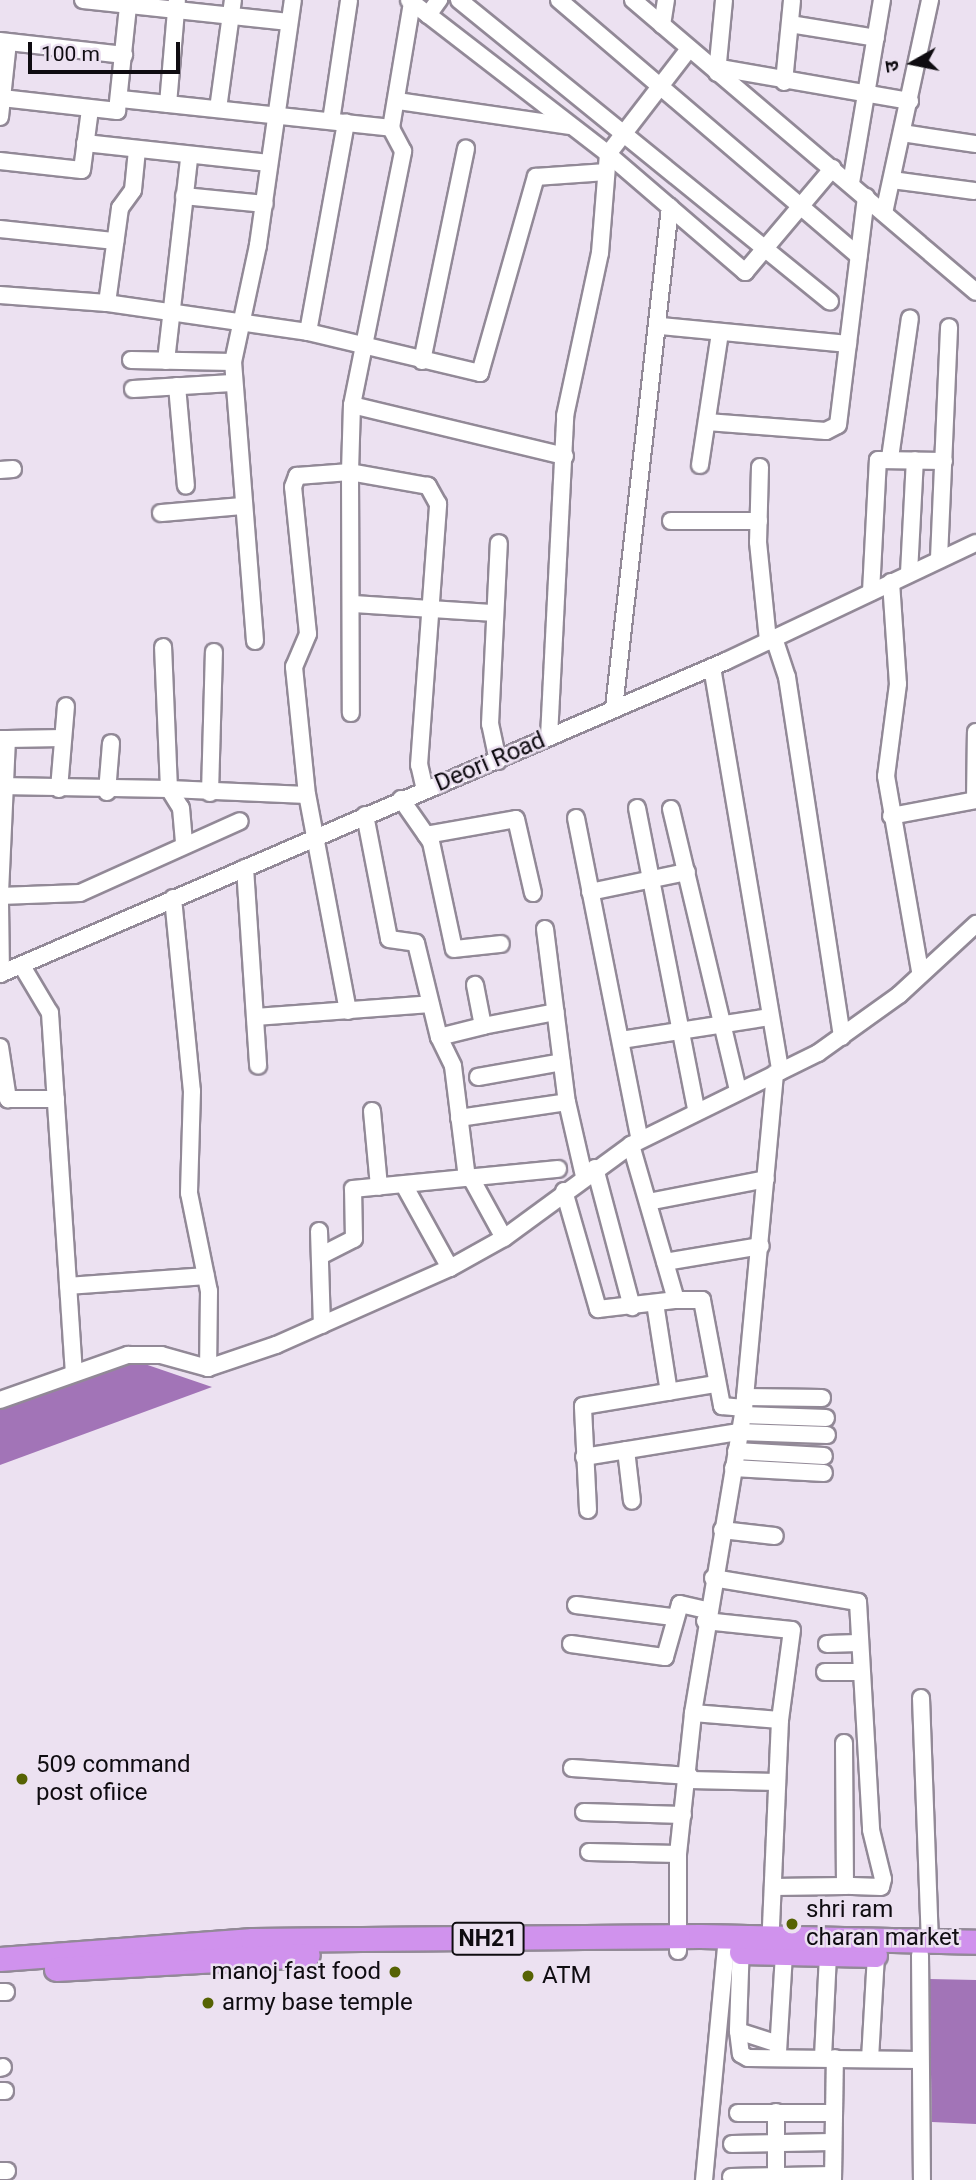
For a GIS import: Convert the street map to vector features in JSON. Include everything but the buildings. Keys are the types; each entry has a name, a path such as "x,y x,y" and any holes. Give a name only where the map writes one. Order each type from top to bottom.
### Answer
{"highway":[{"name":"NH21","path":"0,1959 252,1940 733,1944 828,1954 876,1955 976,1942"},
{"name":"NH21","path":"2,1986 267,1956 677,1944"},
{"name":"NH21","path":"775,1948 925,1948 976,1956"}],"street":[{"path":"83,0 128,7 232,8 289,22"},
{"path":"255,641 232,383 233,362 238,320 265,204 293,0"},
{"path":"308,332 338,122 349,0"},
{"path":"428,15 439,0"},
{"path":"458,0 624,131 830,301"},
{"path":"559,0 659,89 859,256"},
{"path":"633,0 976,292"},
{"path":"663,26 666,0"},
{"path":"719,71 724,0"},
{"path":"784,82 792,0"},
{"path":"851,183 882,0"},
{"path":"884,213 910,101 929,0"},
{"path":"410,1 608,154 745,272 833,168"},
{"path":"351,713 354,604 352,405 403,151 391,128 398,101 410,1"},
{"path":"168,104 176,6"},
{"path":"124,55 4,42 1,107 117,111 121,99 128,7"},
{"path":"218,109 232,8"},
{"path":"790,24 876,38"},
{"path":"549,737 565,416 593,295 608,154 689,49"},
{"path":"719,71 910,101"},
{"path":"121,99 391,128"},
{"path":"398,101 569,126"},
{"path":"0,161 82,170 90,109"},
{"path":"902,133 976,144"},
{"path":"85,143 189,158 269,163"},
{"path":"422,361 466,149"},
{"path":"107,303 120,208 132,190 137,150"},
{"path":"166,361 189,158"},
{"path":"0,295 107,303 238,320 308,332 422,361 483,372 536,177 606,172"},
{"path":"892,180 974,191"},
{"path":"184,196 265,204"},
{"path":"707,422 836,428 866,197"},
{"path":"614,708 661,326 670,207"},
{"path":"0,229 115,241"},
{"path":"890,458 911,318"},
{"path":"661,326 848,345"},
{"path":"939,558 949,327"},
{"path":"700,465 720,333"},
{"path":"131,360 233,362"},
{"path":"133,389 232,383"},
{"path":"177,386 186,486"},
{"path":"352,405 565,456"},
{"path":"871,592 877,462 890,458 944,461"},
{"path":"909,573 915,460"},
{"path":"760,467 759,521 771,640 787,677 842,1037"},
{"path":"348,1011 307,795 293,667 308,634 293,487 297,476 351,472 435,491 419,765 425,790"},
{"path":"161,513 243,506"},
{"path":"671,521 759,521"},
{"path":"498,761 490,724 499,543"},
{"name":"Deori Road","path":"1,974 712,667 939,558 976,543"},
{"path":"891,582 898,684 886,758 891,816 920,971"},
{"path":"354,604 495,612"},
{"path":"163,647 169,789 181,808 184,845"},
{"path":"210,793 215,652"},
{"path":"677,1944 678,1854 690,1778 694,1713 706,1616 744,1407 777,1072 712,667"},
{"path":"59,789 66,706"},
{"path":"891,816 975,800 976,732"},
{"path":"63,738 4,739 0,895 80,893 240,821"},
{"path":"107,792 111,743"},
{"path":"2,786 107,792 169,789 210,793 307,795"},
{"path":"401,799 426,835 454,949 501,944"},
{"path":"637,808 696,1109"},
{"path":"671,809 738,1090"},
{"path":"365,815 389,939 416,943 439,1037 453,1066 469,1178 504,1238"},
{"path":"426,835 516,818 533,893"},
{"path":"576,818 621,1040 636,1143 648,1202 676,1300"},
{"path":"245,868 258,1066"},
{"path":"590,892 687,872"},
{"path":"173,898 192,1091 189,1193 206,1276 208,1368"},
{"path":"0,902 1,974"},
{"path":"0,1400 74,1372 143,1353 208,1368 322,1325 450,1268 504,1238 590,1172 636,1143 696,1109 777,1072 842,1037 976,923"},
{"path":"545,929 567,1102 632,1307"},
{"path":"22,966 50,1013 74,1372"},
{"path":"475,985 483,1026"},
{"path":"255,1017 431,1004"},
{"path":"439,1037 555,1012"},
{"path":"621,1040 681,1033 770,1017"},
{"path":"0,1047 6,1097 56,1099"},
{"path":"478,1077 562,1062"},
{"path":"459,1118 567,1102"},
{"path":"372,1111 379,1187"},
{"path":"320,1256 354,1239 351,1191 558,1169"},
{"path":"648,1202 766,1179"},
{"path":"404,1185 450,1268"},
{"path":"564,1191 595,1305 604,1311 676,1300 702,1300 716,1384 724,1408 822,1398"},
{"path":"319,1231 322,1325"},
{"path":"665,1262 761,1246"},
{"path":"68,1286 206,1276"},
{"path":"655,1303 669,1392"},
{"path":"588,1510 584,1457 586,1404 716,1384"},
{"path":"744,1407 826,1418"},
{"path":"584,1457 739,1432 827,1435"},
{"path":"626,1450 632,1500"},
{"path":"733,1468 824,1465 736,1451"},
{"path":"722,1530 775,1535"},
{"path":"713,1578 854,1599 860,1606 859,1672 871,1830 883,1880 881,1887 773,1887"},
{"path":"572,1644 665,1657 673,1617 682,1603 706,1616 792,1630 780,1720 773,1887 778,2051"},
{"path":"576,1605 673,1617"},
{"path":"827,1644 858,1643"},
{"path":"825,1672 859,1672"},
{"path":"921,1698 925,1948 919,2060 922,2180"},
{"path":"694,1713 780,1720"},
{"path":"844,1743 845,1886"},
{"path":"572,1768 777,1782"},
{"path":"584,1812 683,1815"},
{"path":"589,1852 678,1854"},
{"path":"733,1944 738,2031 778,2051 829,2058 919,2060"},
{"path":"704,2180 733,1944"},
{"path":"731,2177 833,2177 828,1954"},
{"path":"870,2059 876,1955"},
{"path":"776,2112 776,2178"},
{"path":"738,2113 832,2113"},
{"path":"732,2144 832,2142"}],"shaded area":[{"path":"133,1360 212,1387 0,1465 0,1407"},
{"path":"929,1979 976,1980 976,2124 932,2122"}],"place":[{"name":"509 command post ofiice","path":"22,1779"},
{"name":"shri ram charan market","path":"792,1924"},
{"name":"manoj fast food","path":"395,1972"},
{"name":"ATM","path":"528,1976"},
{"name":"army base temple","path":"208,2003"}]}
